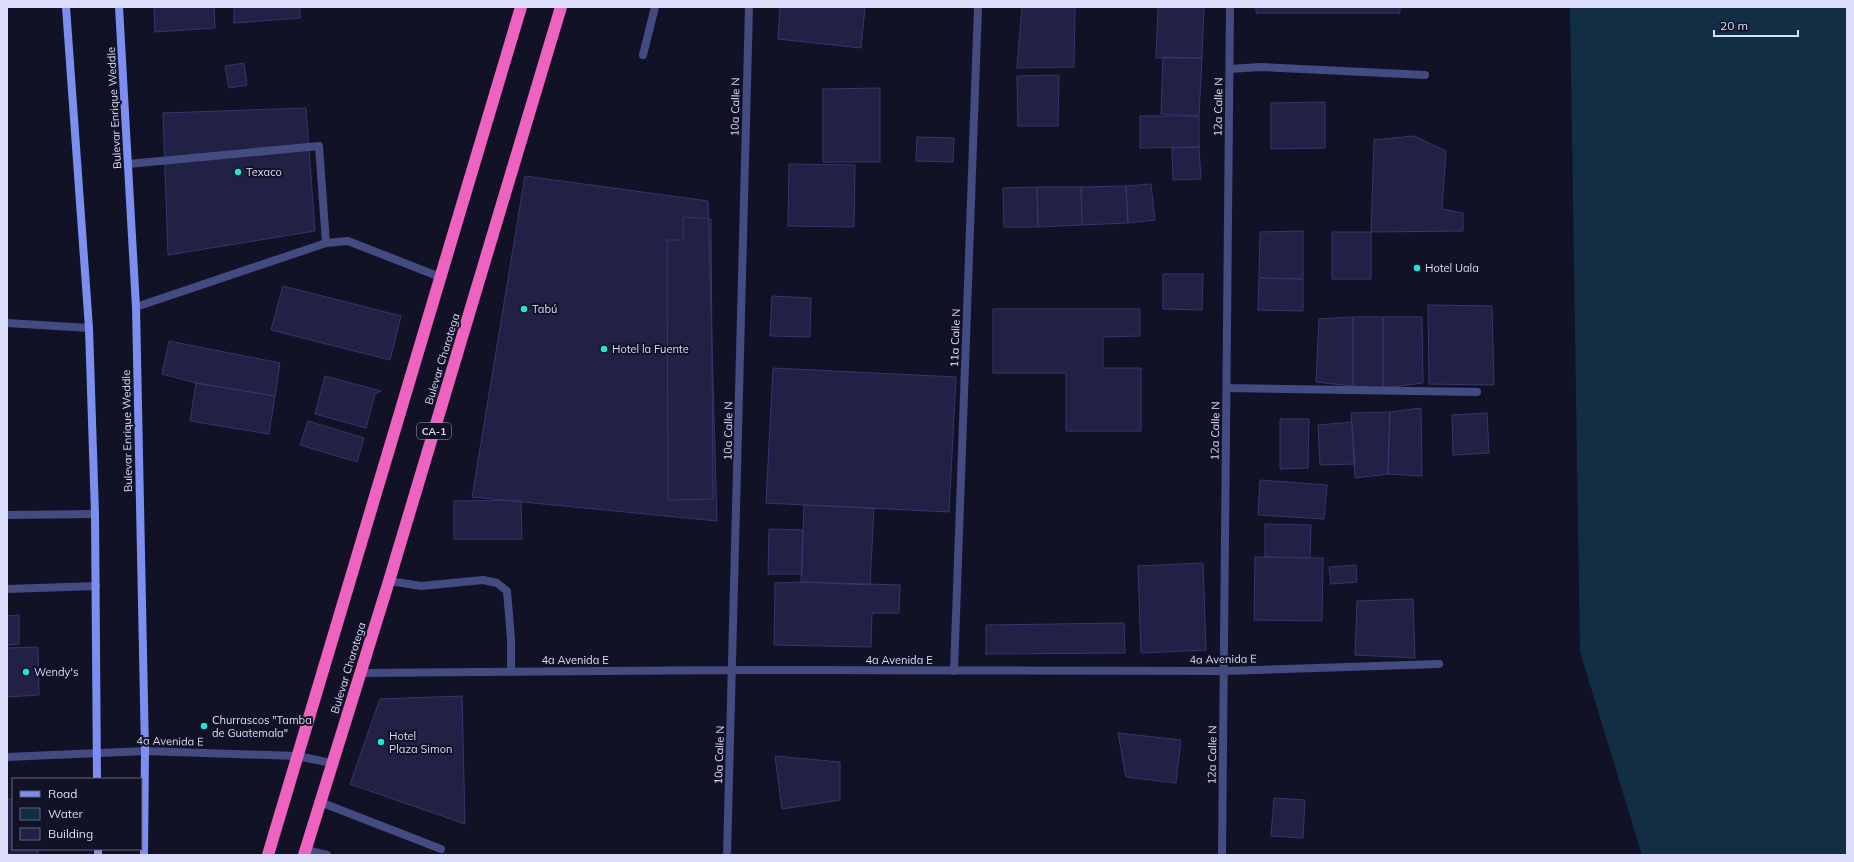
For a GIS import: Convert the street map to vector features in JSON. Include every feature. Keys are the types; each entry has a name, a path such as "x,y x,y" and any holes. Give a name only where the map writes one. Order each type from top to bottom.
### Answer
{"highway":[{"path":"268,855 520,7"},
{"name":"Bulevar Chorotega","path":"305,852 359,673 389,581 561,7"}],"street":[{"path":"66,7 89,328 95,514 97,778"},
{"name":"Bulevar Enrique Weddle","path":"119,7 136,307 145,751 144,855"},
{"path":"643,55 655,7"},
{"name":"10a Calle N","path":"727,855 733,670 749,7"},
{"name":"11a Calle N","path":"954,671 978,7"},
{"name":"12a Calle N","path":"1222,855 1230,7"},
{"path":"1230,69 1260,67 1425,75"},
{"path":"128,164 319,146 326,242"},
{"path":"136,307 326,242 348,241 440,277"},
{"path":"7,324 89,328"},
{"path":"1226,388 1477,392"},
{"path":"7,515 95,514"},
{"path":"389,581 420,586 483,580 497,583 507,591 511,639 511,672"},
{"path":"7,589 96,586"},
{"name":"4a Avenida E","path":"359,673 733,670 1224,671 1439,664"},
{"name":"4a Avenida E","path":"7,757 145,751 297,756 332,762"},
{"path":"320,802 441,849"},
{"path":"305,852 327,855"}],"water":[{"path":"1570,7 1847,7 1847,855 1642,855 1580,652"}],"building":[{"path":"154,7 214,7 215,28 155,32"},
{"path":"234,7 300,7 300,18 234,23"},
{"path":"780,7 865,7 861,48 778,39"},
{"path":"1022,7 1075,7 1074,67 1017,68"},
{"path":"1158,7 1204,7 1202,58 1156,58"},
{"path":"1256,7 1400,7 1400,13 1256,13"},
{"path":"1163,57 1202,58 1199,116 1161,114"},
{"path":"244,63 247,85 229,88 225,66"},
{"path":"1059,75 1058,126 1018,126 1017,76"},
{"path":"880,88 880,162 823,162 823,89"},
{"path":"1325,102 1325,148 1271,149 1271,103"},
{"name":"Texaco","path":"306,108 315,231 168,255 163,113"},
{"path":"1140,116 1199,116 1199,147 1140,148"},
{"path":"1414,136 1446,151 1442,209 1463,213 1463,231 1371,232 1374,140"},
{"path":"917,137 954,138 953,162 916,161"},
{"path":"1199,147 1201,179 1173,180 1172,148"},
{"path":"789,164 855,165 854,227 788,226"},
{"name":"Hotel la Fuente","path":"525,176 708,201 717,521 472,497"},
{"path":"1151,184 1155,220 1128,223 1126,186"},
{"path":"1126,186 1128,223 1082,225 1081,187"},
{"path":"1037,187 1081,187 1082,225 1038,227"},
{"path":"1037,187 1038,227 1004,227 1003,188"},
{"path":"683,217 711,219 713,499 668,500 667,240 683,240"},
{"path":"1303,231 1303,279 1259,278 1260,232"},
{"path":"1332,232 1371,232 1371,279 1332,279"},
{"path":"1163,274 1203,274 1202,310 1163,309"},
{"path":"1259,278 1303,279 1303,311 1258,310"},
{"path":"283,286 401,316 390,360 271,330"},
{"path":"772,296 811,298 810,337 770,336"},
{"path":"1428,305 1492,306 1494,385 1429,384"},
{"path":"993,309 1140,309 1140,336 1103,337 1103,368 1141,368 1141,431 1066,431 1066,373 993,373"},
{"path":"1353,317 1383,317 1383,388 1353,386"},
{"path":"1353,317 1353,386 1316,382 1319,319"},
{"path":"1383,317 1422,317 1423,383 1383,388"},
{"path":"169,341 280,363 275,396 196,383 162,374"},
{"path":"773,368 956,377 949,512 766,503"},
{"path":"325,376 381,391 375,394 366,428 315,414"},
{"path":"196,383 275,396 269,434 190,421"},
{"path":"1421,408 1422,476 1388,474 1390,412"},
{"path":"1390,412 1388,474 1355,478 1351,413"},
{"path":"1487,413 1489,453 1453,455 1452,415"},
{"path":"1280,419 1309,419 1308,468 1280,469"},
{"path":"308,421 364,438 357,462 300,445"},
{"path":"1352,422 1355,464 1320,465 1318,425"},
{"path":"1260,480 1327,485 1324,519 1258,515"},
{"path":"521,500 522,539 454,539 454,501"},
{"path":"804,505 874,508 870,585 801,582"},
{"path":"1265,524 1311,525 1310,558 1265,557"},
{"path":"769,529 803,530 802,574 768,574"},
{"path":"1255,557 1323,558 1322,621 1254,620"},
{"path":"1203,563 1206,650 1141,653 1138,566"},
{"path":"1356,565 1357,582 1331,584 1329,567"},
{"path":"801,582 900,585 899,613 872,613 871,647 774,645 775,583"},
{"path":"1413,599 1415,658 1355,655 1357,601"},
{"path":"19,615 19,644 7,645 7,616"},
{"path":"1124,623 1125,653 986,654 986,625"},
{"path":"38,647 39,695 7,697 7,648"},
{"path":"462,696 465,824 350,784 380,699"},
{"path":"1118,733 1181,740 1176,783 1126,777"},
{"path":"775,756 840,762 840,800 782,809"},
{"path":"1274,798 1305,800 1303,838 1271,836"},
{"path":"7,799 12,799 12,850 38,850 38,855 7,855"}],"place":[{"name":"Texaco","path":"238,172"},
{"name":"Hotel Uala","path":"1417,268"},
{"name":"Tabú","path":"524,309"},
{"name":"Hotel la Fuente","path":"604,349"},
{"name":"Wendy's","path":"26,672"},
{"name":"Churrascos \"Tamba de Guatemala\"","path":"204,726"},
{"name":"Hotel Plaza Simon","path":"381,742"}]}
